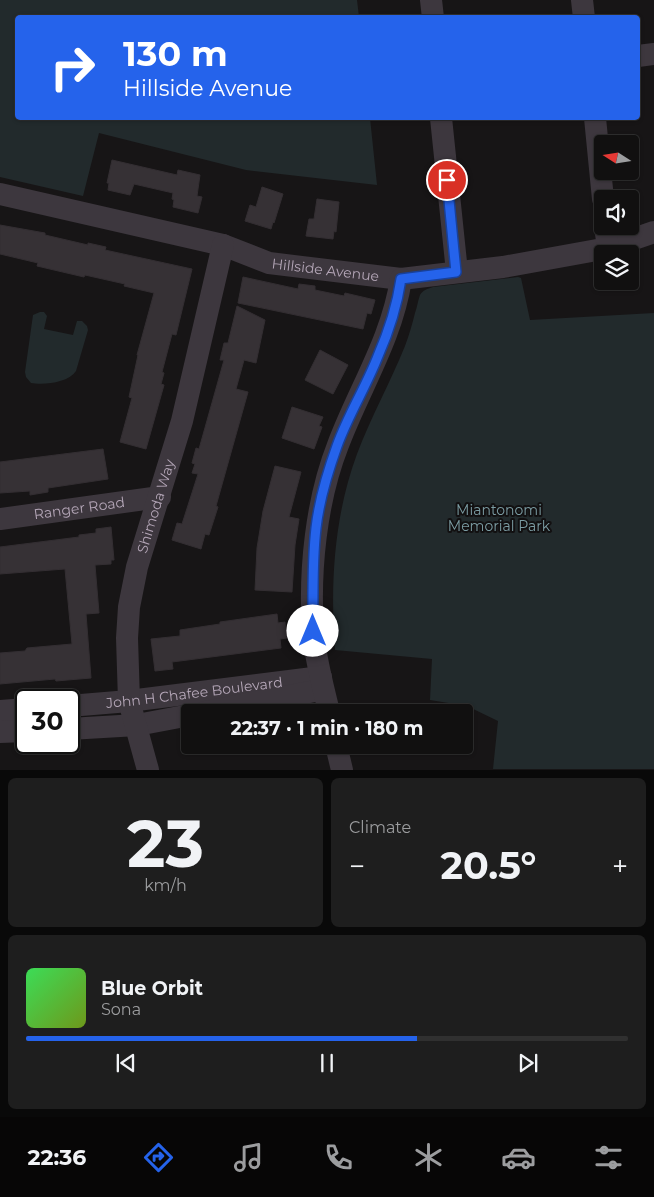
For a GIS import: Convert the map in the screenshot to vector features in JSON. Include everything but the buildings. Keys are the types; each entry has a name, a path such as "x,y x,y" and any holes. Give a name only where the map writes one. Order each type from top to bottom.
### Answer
{"street":[{"path":"431,0 433,15"},
{"path":"582,0 584,15"},
{"path":"640,56 654,54"},
{"path":"441,120 456,272"},
{"path":"595,120 602,190"},
{"name":"Hillside Avenue","path":"0,194 224,245 269,263 401,279 503,267 606,237 654,232"},
{"name":"Shimoda Way","path":"148,770 129,701 127,638 129,607 137,567 182,421 224,245"},
{"path":"327,704 313,631 313,564 316,526 337,446 352,409 378,357 397,303 401,279"},
{"name":"Ranger Road","path":"0,519 160,497"},
{"name":"John H Chafee Boulevard","path":"80,705 322,683"},
{"name":"John H Chafee Boulevard","path":"237,704 322,683"},
{"path":"0,711 15,710"},
{"name":"John H Chafee Boulevard","path":"80,728 137,725 181,717"},
{"path":"0,732 15,731"},
{"path":"338,754 342,770"}],"green space":[{"path":"0,0 357,0 359,15 15,15 15,120 370,120 377,185 246,170 99,133 83,196 0,177"},
{"name":"Miantonomi Memorial Park","path":"521,278 530,320 654,313 654,769 493,769 498,721 473,709 473,704 455,704 430,700 432,659 335,650 333,600 336,550 343,502 349,478 362,440 405,346 420,295 433,287"},
{"path":"44,312 47,316 44,329 73,335 77,321 82,321 87,326 88,330 76,371 62,381 36,384 31,383 26,377 25,372 33,315"}],"route":[{"path":"313,631 313,564 316,526 324,490 337,446 385,339 397,303 401,279 456,272 447,180"}]}
